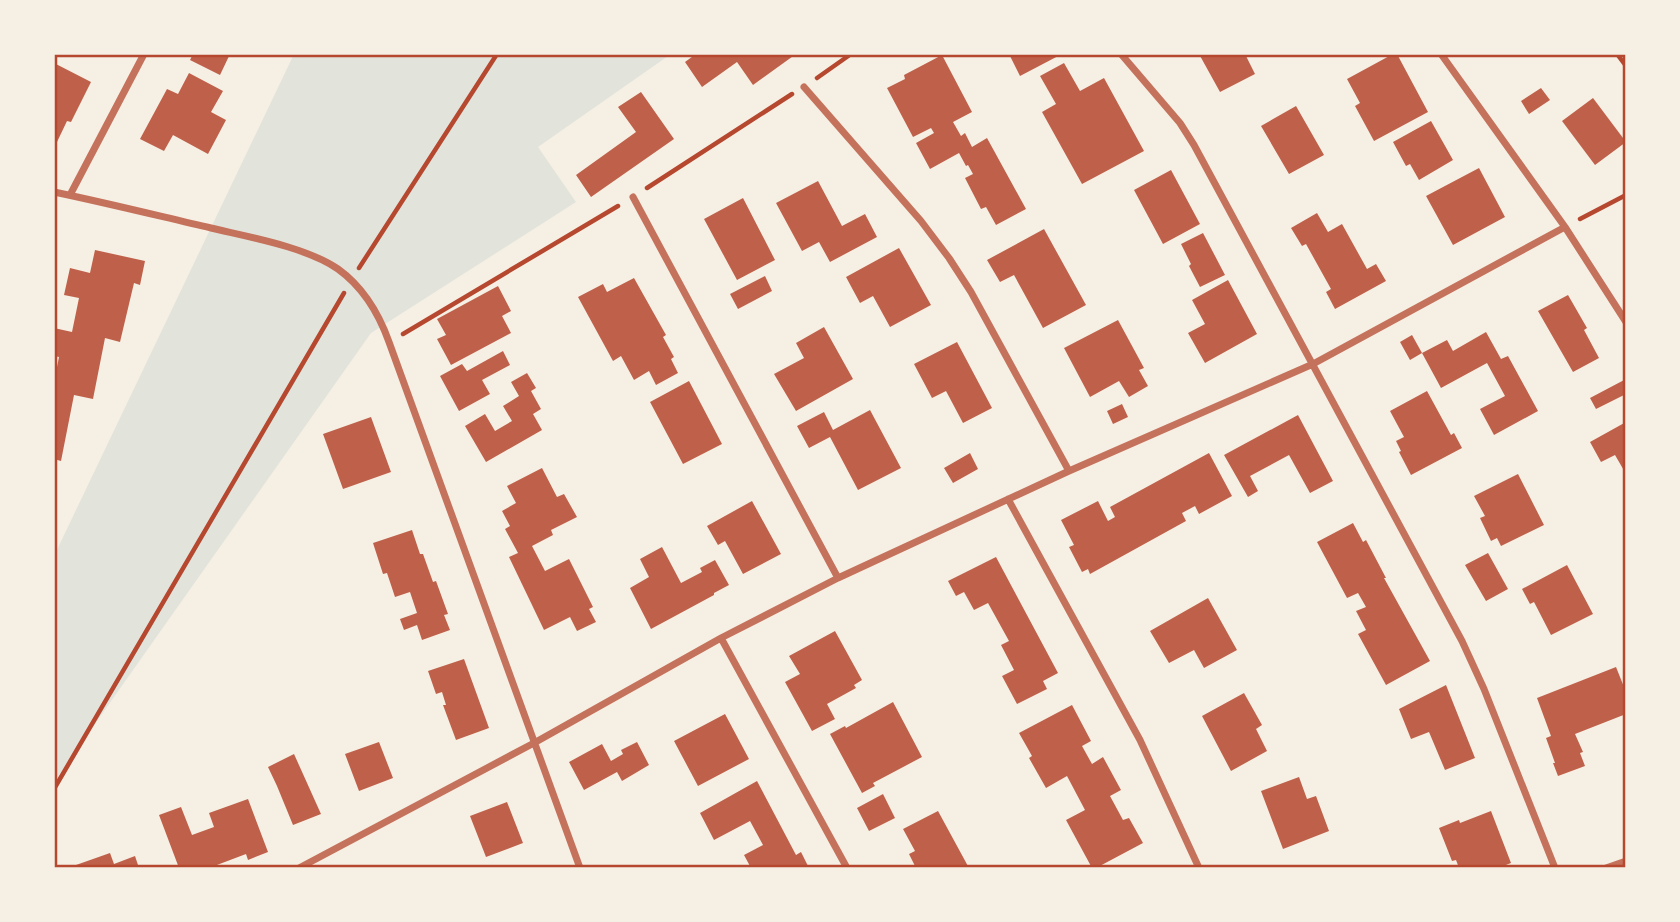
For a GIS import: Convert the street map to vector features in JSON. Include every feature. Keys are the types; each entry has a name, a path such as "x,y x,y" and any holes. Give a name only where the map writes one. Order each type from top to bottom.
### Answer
{"street":[{"path":"70,195 144,54"},
{"path":"1121,54 1180,123 1194,145 1462,641 1555,868"},
{"path":"1441,54 1565,227 1626,322"},
{"path":"804,87 921,221 949,258 971,292 1069,471"},
{"path":"54,192 276,243 313,256 336,268 370,302 384,327 580,868"},
{"path":"633,197 838,578"},
{"path":"299,868 534,743 720,638 838,578 1069,471 1313,364 1565,227"},
{"path":"1008,499 1135,730 1199,868"},
{"path":"720,638 847,868"},
{"path":"1606,868 1626,861"}],"path":[{"path":"54,789 351,281 497,54"},
{"path":"1617,54 1626,66"},
{"path":"1565,227 1626,195"}],"shaded area":[{"path":"294,54 671,54 538,147 576,202 371,333 54,782 54,556"}],"building":[{"path":"193,54 230,54 220,75 190,60"},
{"path":"696,54 796,54 753,85 737,62 702,87 685,62"},
{"path":"1009,54 1062,54 1020,76"},
{"path":"1199,54 1245,54 1255,74 1220,92"},
{"path":"1397,54 1428,112 1374,141 1355,106 1360,103 1347,79"},
{"path":"942,55 972,112 953,122 961,136 965,133 972,147 987,138 1026,209 996,225 986,207 981,209 965,178 973,174 959,153 930,169 916,143 934,133 931,128 913,137 887,88 905,79 904,75"},
{"path":"54,63 91,82 71,122 67,121 57,142 54,141"},
{"path":"1064,63 1080,91 1104,78 1144,151 1082,184 1042,112 1056,104 1040,76"},
{"path":"189,73 223,91 211,112 226,120 208,154 173,135 164,151 140,139 167,89 178,94"},
{"path":"1541,88 1550,100 1529,114 1521,101"},
{"path":"641,92 674,139 591,197 576,175 636,132 618,107"},
{"path":"1593,98 1626,142 1595,165 1562,121"},
{"path":"1296,106 1324,155 1289,174 1261,126"},
{"path":"1431,121 1453,160 1419,180 1410,164 1406,166 1393,142"},
{"path":"1479,168 1505,217 1453,245 1426,196"},
{"path":"1171,170 1200,224 1163,244 1134,190"},
{"path":"818,181 842,226 865,214 877,237 830,262 819,242 802,251 776,203"},
{"path":"743,198 775,260 737,280 704,219"},
{"path":"1317,213 1328,232 1342,224 1367,269 1376,264 1386,281 1335,309 1326,292 1331,289 1306,244 1302,246 1291,228"},
{"path":"1044,229 1086,305 1043,328 1014,275 1000,282 987,260"},
{"path":"1203,233 1225,275 1200,287 1181,244"},
{"path":"899,248 931,305 890,327 873,296 860,303 846,277"},
{"path":"95,250 145,261 140,285 134,283 120,342 105,338 93,399 74,395 61,461 54,459 54,382 59,357 54,356 54,328 72,332 79,298 64,295 70,268 90,273"},
{"path":"765,276 772,291 738,309 730,294"},
{"path":"634,278 666,335 663,337 674,357 671,359 678,373 656,385 649,371 634,380 621,356 613,361 578,297 603,284 607,292"},
{"path":"1228,280 1257,334 1205,363 1188,333 1205,324 1192,300"},
{"path":"498,286 511,311 502,316 511,333 451,365 437,339 446,335 437,319"},
{"path":"1568,295 1587,328 1584,330 1599,358 1573,372 1538,311"},
{"path":"1118,320 1144,368 1139,370 1148,386 1129,397 1119,381 1090,397 1064,348"},
{"path":"824,327 853,379 796,411 774,374 804,358 796,343"},
{"path":"1486,332 1501,359 1508,356 1538,411 1494,435 1480,409 1505,396 1487,363 1441,388 1422,353 1447,340 1453,351"},
{"path":"1412,335 1422,353 1410,360 1400,342"},
{"path":"957,342 992,408 963,423 946,391 932,398 914,364"},
{"path":"503,351 510,365 482,380 490,394 459,411 440,376 462,364 467,371"},
{"path":"527,373 536,388 531,391 541,409 533,414 542,430 486,462 465,426 485,414 495,431 512,421 503,406 519,396 511,382"},
{"path":"1626,379 1626,394 1596,409 1590,398"},
{"path":"689,381 722,444 683,464 650,402"},
{"path":"1427,391 1451,435 1454,433 1462,448 1411,475 1396,441 1404,437 1390,411"},
{"path":"1122,404 1128,417 1113,424 1107,411"},
{"path":"870,410 901,468 858,490 830,437 809,448 797,426 824,412 833,430"},
{"path":"1298,415 1333,481 1310,493 1289,455 1250,476 1258,491 1248,497 1224,455"},
{"path":"371,417 391,472 343,489 323,434"},
{"path":"1626,422 1626,474 1615,455 1601,462 1590,442"},
{"path":"970,453 978,469 953,483 944,468"},
{"path":"1209,453 1232,496 1199,514 1195,506 1182,513 1186,521 1090,574 1088,569 1082,572 1069,547 1074,545 1061,520 1098,501 1108,521 1115,517 1110,507"},
{"path":"542,468 557,497 564,494 577,517 551,530 553,535 532,546 545,571 569,559 593,607 589,609 596,622 577,631 570,617 544,630 509,557 518,553 505,529 510,526 502,511 516,503 507,486"},
{"path":"1518,474 1544,525 1501,546 1497,538 1491,541 1480,518 1485,516 1474,496"},
{"path":"752,501 781,554 743,574 725,541 718,545 707,526"},
{"path":"1353,523 1363,542 1366,540 1430,661 1386,685 1358,634 1366,630 1356,611 1366,607 1358,593 1347,598 1317,542"},
{"path":"412,530 433,582 436,581 448,614 444,615 450,630 422,640 417,625 404,630 400,619 417,613 410,592 395,597 387,573 383,574 373,543"},
{"path":"662,547 681,583 702,572 700,568 715,560 729,585 651,629 630,588 649,577 640,559"},
{"path":"1488,553 1508,589 1486,601 1465,565"},
{"path":"996,557 1058,673 1043,681 1047,689 1017,704 1002,676 1014,670 1001,645 1009,641 988,603 974,610 964,592 956,596 948,581"},
{"path":"1567,565 1593,614 1551,635 1534,602 1530,604 1522,589"},
{"path":"1208,598 1237,650 1204,668 1194,650 1169,663 1150,631"},
{"path":"835,631 862,680 854,685 856,688 827,704 835,719 812,731 785,682 800,674 789,656"},
{"path":"464,659 489,728 456,740 443,705 446,705 442,692 436,694 428,671"},
{"path":"1616,667 1626,692 1626,714 1575,734 1583,752 1580,753 1585,766 1558,776 1546,738 1551,736 1537,698"},
{"path":"1446,685 1475,758 1445,770 1429,732 1411,739 1399,709"},
{"path":"1244,693 1262,725 1256,729 1267,751 1231,771 1202,716"},
{"path":"893,702 922,757 873,783 875,786 862,793 830,734"},
{"path":"1072,705 1091,741 1082,746 1092,764 1103,757 1121,790 1110,796 1123,820 1129,818 1143,843 1096,868 1092,868 1066,820 1085,810 1067,776 1046,788 1019,733"},
{"path":"725,714 749,759 698,786 674,741"},
{"path":"379,742 393,778 359,791 345,754"},
{"path":"637,742 649,765 622,781 617,772 584,790 569,762 602,744 611,761 623,754 621,750"},
{"path":"294,754 321,814 293,825 268,767"},
{"path":"1299,777 1307,799 1316,796 1329,831 1283,849 1261,791"},
{"path":"757,781 796,855 801,852 809,868 751,868 744,855 763,845 750,821 714,840 700,813"},
{"path":"883,794 895,818 869,831 857,808"},
{"path":"248,799 268,852 248,860 246,854 209,868 179,868 159,815 181,807 192,835 214,827 209,813"},
{"path":"507,802 523,843 486,857 470,816"},
{"path":"938,811 969,868 916,868 909,854 915,851 903,829"},
{"path":"1491,811 1511,863 1498,868 1459,868 1456,860 1452,861 1439,828"},
{"path":"110,853 114,864 135,856 139,868 77,868 76,865"}]}
